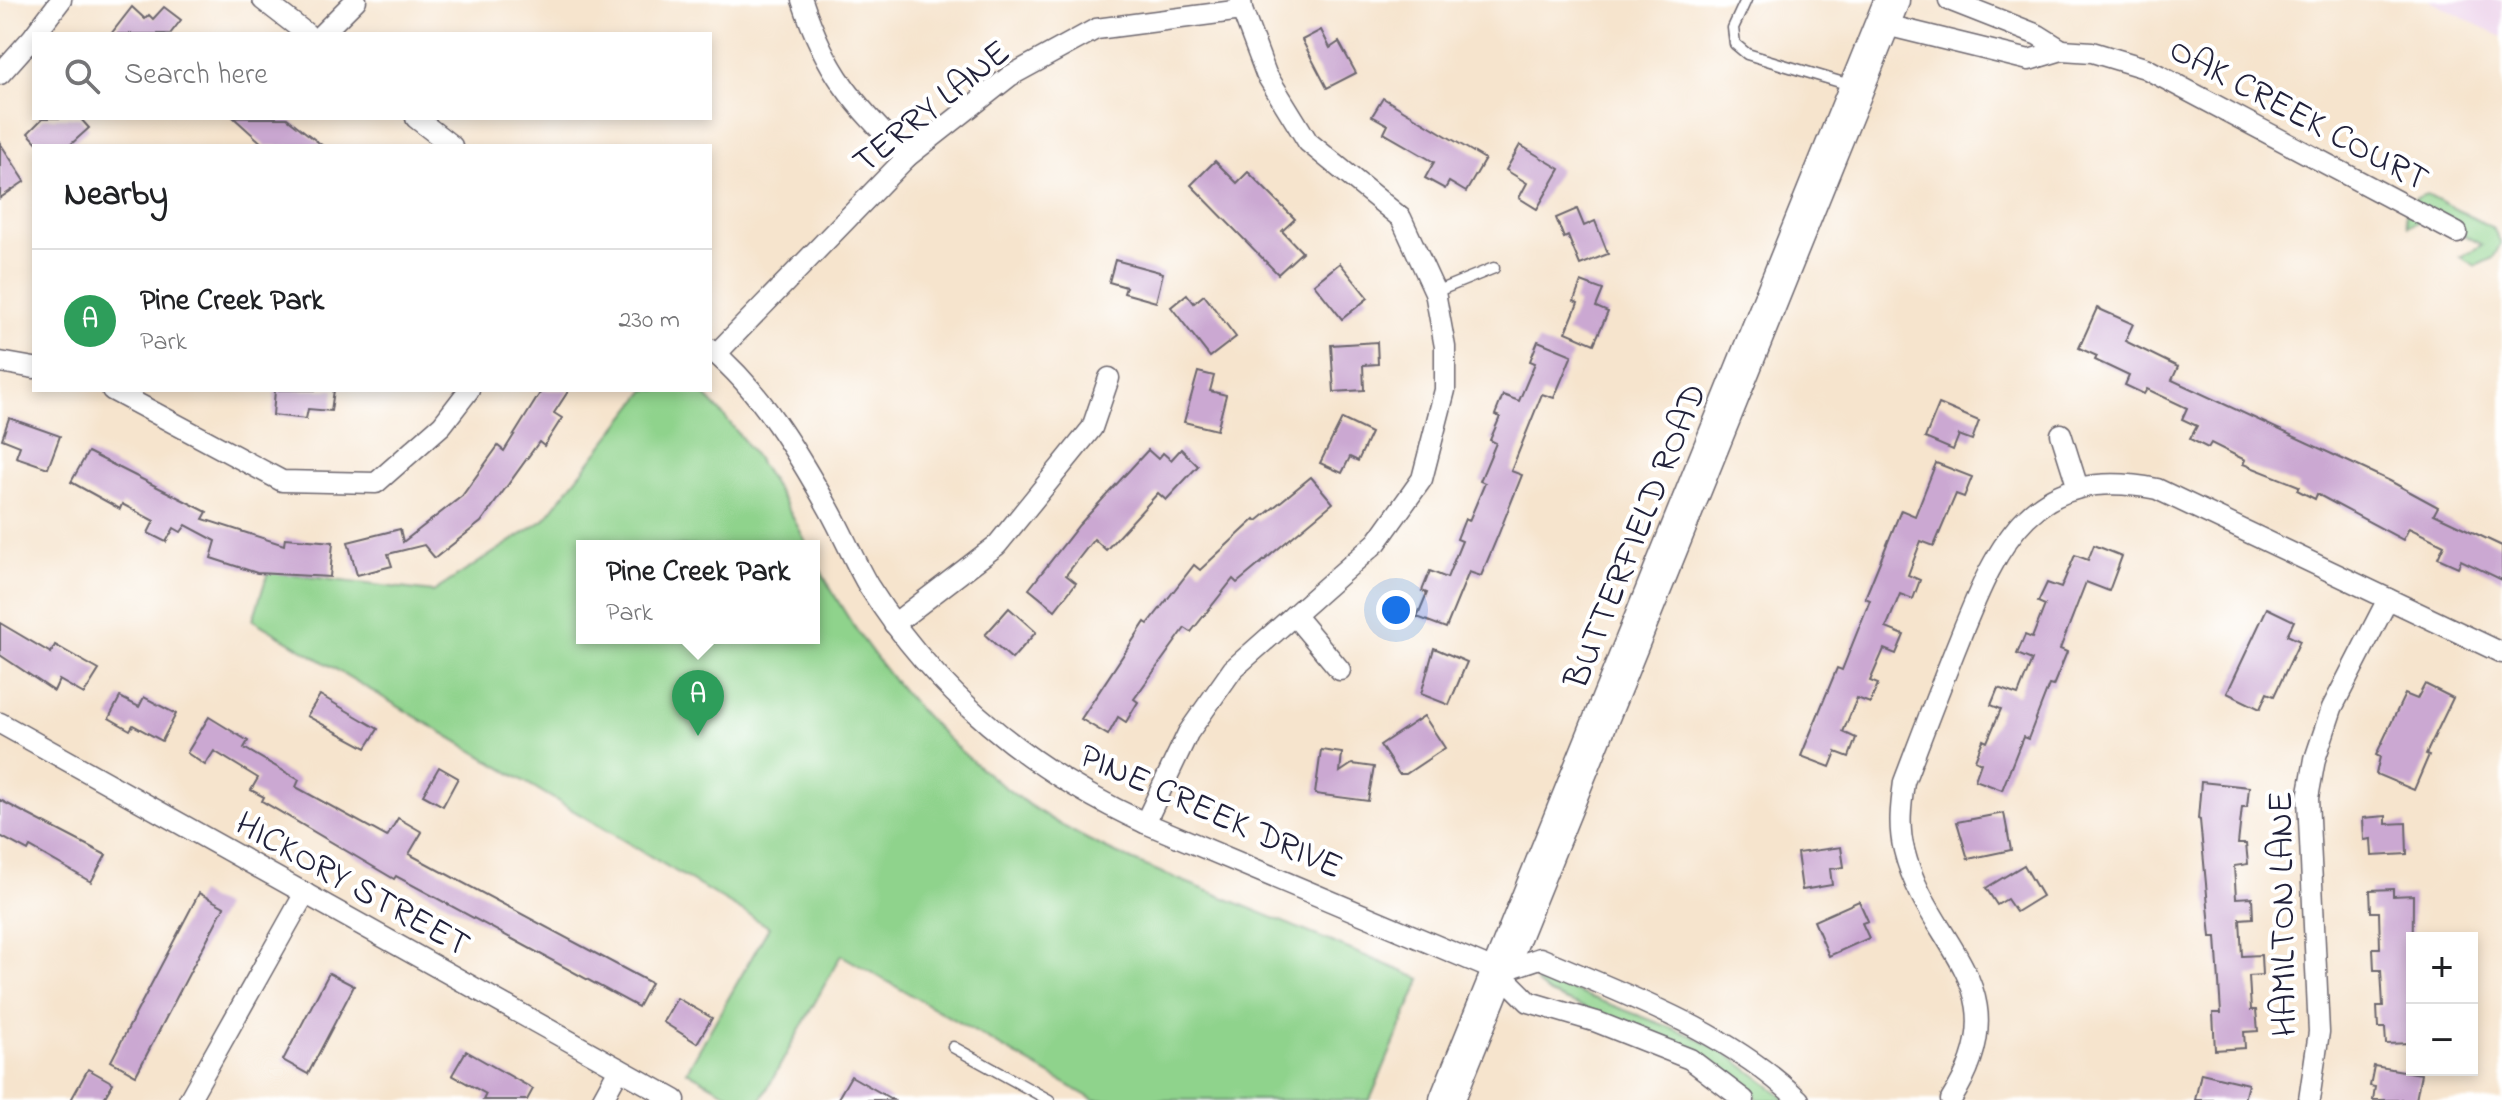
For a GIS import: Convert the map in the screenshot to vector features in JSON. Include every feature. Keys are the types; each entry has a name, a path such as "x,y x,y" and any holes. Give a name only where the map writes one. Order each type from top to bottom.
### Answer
{"main road":[{"name":"BUTTERFIELD ROAD","path":"1447,1100 1887,12"}],"street":[{"path":"37,32 61,0"},
{"path":"263,0 304,32"},
{"path":"324,32 356,0"},
{"path":"802,0 820,48 854,104 907,157"},
{"name":"OAK CREEK COURT","path":"1949,0 1993,20 2038,35 2062,50"},
{"path":"1145,823 1188,733 1233,669 1377,542 1422,479 1445,390 1445,347 1435,292 1401,218 1308,142 1266,74 1241,5"},
{"name":"TERRY LANE","path":"713,352 907,157 1010,76 1096,29 1241,5"},
{"name":"OAK CREEK COURT","path":"1887,12 2029,60 2062,50 2092,52 2145,68 2457,233"},
{"path":"0,74 32,38"},
{"path":"419,120 449,144"},
{"name":"PINE CREEK DRIVE","path":"713,352 786,438 830,510 867,583 894,624 960,701 1001,737 1095,800 1499,972 1529,1002 1597,1022 1678,1054 1717,1077 1744,1100"},
{"path":"0,362 32,368"},
{"path":"894,624 997,545 1092,428 1109,378"},
{"path":"124,392 282,481 376,483 442,425 467,392"},
{"path":"2061,434 2078,488"},
{"path":"1951,1100 1973,1057 1976,1037 1974,987 1913,876 1904,850 1900,814 1904,782 1998,551 2034,511 2078,488 2113,482 2157,489 2502,653"},
{"name":"HAMILTON LANE","path":"2309,1100 2319,1032 2308,798 2315,759 2332,708 2388,599"},
{"path":"1294,615 1340,670"},
{"name":"HICKORY STREET","path":"0,723 675,1100"},
{"path":"189,1100 305,893"},
{"path":"1499,972 1540,958 1711,1034 1756,1064 1799,1100"},
{"path":"602,1100 619,1069"}],"lane":[{"path":"1746,0 1733,28 1735,44 1747,54 1857,87"},
{"path":"1435,292 1494,268"},
{"path":"953,1047 1049,1100"}],"shaded area":[{"path":"2428,0 2502,0 2502,37"}],"green space":[{"path":"2427,194 2493,228 2501,243 2493,258 2476,266 2460,257 2482,245 2432,217 2408,226 2406,215 2409,206 2416,198"},
{"path":"644,392 701,392 732,425 760,464 805,540 576,540 576,644 820,644 820,569 837,600 893,680 960,751 1037,810 1128,859 1421,979 1370,1100 1094,1100 841,955 761,1100 739,1100 687,1071 769,927 253,620 268,572 433,592 544,520"},
{"path":"1540,978 1693,1036 1730,1056 1788,1100 1759,1100 1726,1073 1681,1046 1550,994 1536,983"}],"building":[{"path":"132,7 145,19 149,15 153,19 164,7 181,20 172,32 113,32"},
{"path":"1321,30 1330,48 1339,42 1356,73 1327,88 1302,40"},
{"path":"1383,98 1485,159 1466,192 1449,182 1445,189 1425,178 1434,162 1384,133 1388,125 1372,116"},
{"path":"41,120 82,120 89,128 71,144 38,144 28,133"},
{"path":"236,120 290,120 320,144 263,144"},
{"path":"0,143 25,181 0,198"},
{"path":"1520,145 1560,169 1537,209 1519,198 1527,183 1506,170"},
{"path":"1215,161 1237,183 1248,172 1295,219 1282,231 1302,252 1278,274 1191,185"},
{"path":"1577,209 1584,226 1595,221 1608,254 1580,265 1568,236 1564,238 1556,218"},
{"path":"1115,260 1163,273 1156,302 1124,293 1126,287 1109,282"},
{"path":"1340,263 1368,298 1342,319 1314,284"},
{"path":"1581,282 1603,290 1596,307 1608,312 1594,344 1566,332 1578,303 1574,301"},
{"path":"1187,294 1194,303 1204,295 1236,337 1210,357 1171,307"},
{"path":"2097,308 2133,324 2125,341 2178,367 2172,380 2390,481 2438,507 2434,514 2502,546 2502,580 2461,560 2458,567 2438,558 2444,545 2409,528 2403,540 2317,494 2315,499 2297,490 2299,486 2243,464 2245,460 2211,443 2208,448 2190,439 2197,426 2182,419 2187,408 2147,389 2144,394 2125,385 2129,376 2095,360 2097,356 2079,348"},
{"path":"1538,341 1572,355 1554,398 1542,394 1511,471 1522,475 1499,533 1481,576 1469,572 1446,628 1417,617 1427,593 1422,591 1430,571 1447,578 1462,541 1457,539 1465,519 1469,521 1485,483 1480,481 1496,443 1490,440 1500,417 1495,415 1503,395 1519,401 1535,363 1530,361"},
{"path":"1377,342 1378,364 1363,365 1364,390 1334,392 1331,345"},
{"path":"1198,372 1214,376 1210,391 1226,395 1217,430 1184,422"},
{"path":"275,392 334,392 331,411 308,409 306,419 273,415"},
{"path":"541,392 568,392 554,413 562,418 544,446 539,442 481,522 435,558 424,545 388,554 392,566 357,575 348,542 400,529 403,542 462,496 498,446 504,451"},
{"path":"1939,404 1979,421 1972,440 1959,435 1953,450 1925,438"},
{"path":"9,418 60,436 48,468 16,457 20,446 2,439"},
{"path":"1342,419 1371,433 1358,461 1350,457 1342,473 1320,463"},
{"path":"1181,449 1198,466 1166,500 1158,493 1106,550 1094,539 1066,575 1076,583 1055,610 1029,589 1079,525 1148,450 1158,459 1163,453 1171,460"},
{"path":"88,452 207,512 203,519 284,545 285,538 333,542 330,577 257,573 211,558 216,541 186,525 181,532 174,528 166,542 148,533 154,521 122,504 120,509 71,482"},
{"path":"1936,463 1972,477 1964,497 1956,494 1934,546 1921,541 1908,575 1920,580 1913,599 1900,594 1886,628 1904,635 1896,654 1884,649 1870,681 1878,684 1870,703 1857,698 1843,732 1856,738 1849,757 1836,752 1830,767 1801,756 1837,668 1842,670 1870,600 1865,598 1901,510 1915,516"},
{"path":"1311,477 1333,503 1237,583 1233,579 1191,632 1185,628 1134,699 1138,702 1126,722 1118,717 1108,735 1081,719 1145,622 1148,624 1194,565 1200,570 1255,519 1257,521"},
{"path":"2094,545 2122,556 2109,591 2086,582 2060,649 2067,652 2053,686 2049,685 2028,739 2023,737 2002,790 1975,780 1981,763 1975,760 1983,740 1987,742 2001,709 1991,705 1998,688 2018,695 2032,660 2017,654 2025,635 2032,638 2045,605 2038,602 2047,583 2061,588 2075,555 2088,560"},
{"path":"1009,608 1036,632 1012,659 985,635"},
{"path":"2267,608 2294,621 2287,635 2300,641 2274,696 2267,693 2260,709 2227,693"},
{"path":"0,623 51,653 55,645 99,670 84,694 59,680 54,691 0,655"},
{"path":"1434,648 1467,662 1449,705 1421,694"},
{"path":"2425,684 2453,698 2426,754 2429,755 2414,790 2376,774 2380,757 2376,755 2405,694 2417,699"},
{"path":"320,695 378,729 366,748 307,716"},
{"path":"120,697 139,707 144,697 176,714 162,741 133,725 130,730 109,718"},
{"path":"1424,716 1445,748 1406,774 1399,774 1380,745"},
{"path":"209,717 248,741 244,748 299,780 296,787 387,837 398,818 422,832 409,854 651,983 638,1007 396,876 394,879 262,801 264,797 251,790 258,778 214,751 205,765 187,753"},
{"path":"1321,750 1342,753 1340,772 1352,764 1374,767 1368,801 1315,794"},
{"path":"439,767 458,778 443,806 423,795"},
{"path":"2201,782 2249,787 2247,807 2242,807 2238,844 2246,844 2248,864 2234,866 2236,898 2252,897 2253,918 2240,919 2242,956 2261,955 2262,975 2249,976 2251,1010 2256,1010 2258,1031 2244,1032 2245,1048 2215,1050 2213,1013 2221,1013 2216,937 2211,937 2198,819"},
{"path":"0,800 106,855 91,882 30,847 28,851 0,836"},
{"path":"2004,813 2011,850 1968,859 1957,822"},
{"path":"2386,816 2386,824 2406,823 2407,854 2372,856 2371,839 2364,840 2363,818"},
{"path":"1841,847 1844,867 1830,869 1832,885 1802,890 1797,853"},
{"path":"2024,865 2042,896 2016,912 2007,899 1997,905 1986,888"},
{"path":"2393,889 2393,896 2413,895 2413,932 2406,932 2406,1043 2386,1044 2385,1028 2378,1028 2377,1006 2383,1006 2381,970 2374,970 2373,948 2380,948 2379,912 2371,912 2370,890"},
{"path":"199,893 224,907 136,1075 111,1061"},
{"path":"1859,901 1868,921 1862,923 1869,938 1829,956 1814,921"},
{"path":"329,973 354,986 308,1074 283,1060"},
{"path":"677,998 712,1018 697,1043 663,1022"},
{"path":"466,1051 533,1089 527,1100 483,1100 486,1094 452,1075"},
{"path":"2374,1066 2406,1071 2406,1076 2421,1076 2416,1100 2373,1100 2375,1087 2370,1086"},
{"path":"88,1069 113,1083 103,1100 71,1100"},
{"path":"2201,1073 2248,1084 2244,1100 2195,1100"},
{"path":"851,1076 893,1100 837,1100"}],"place":[{"name":"Pine Creek Park","path":"698,736"}]}
